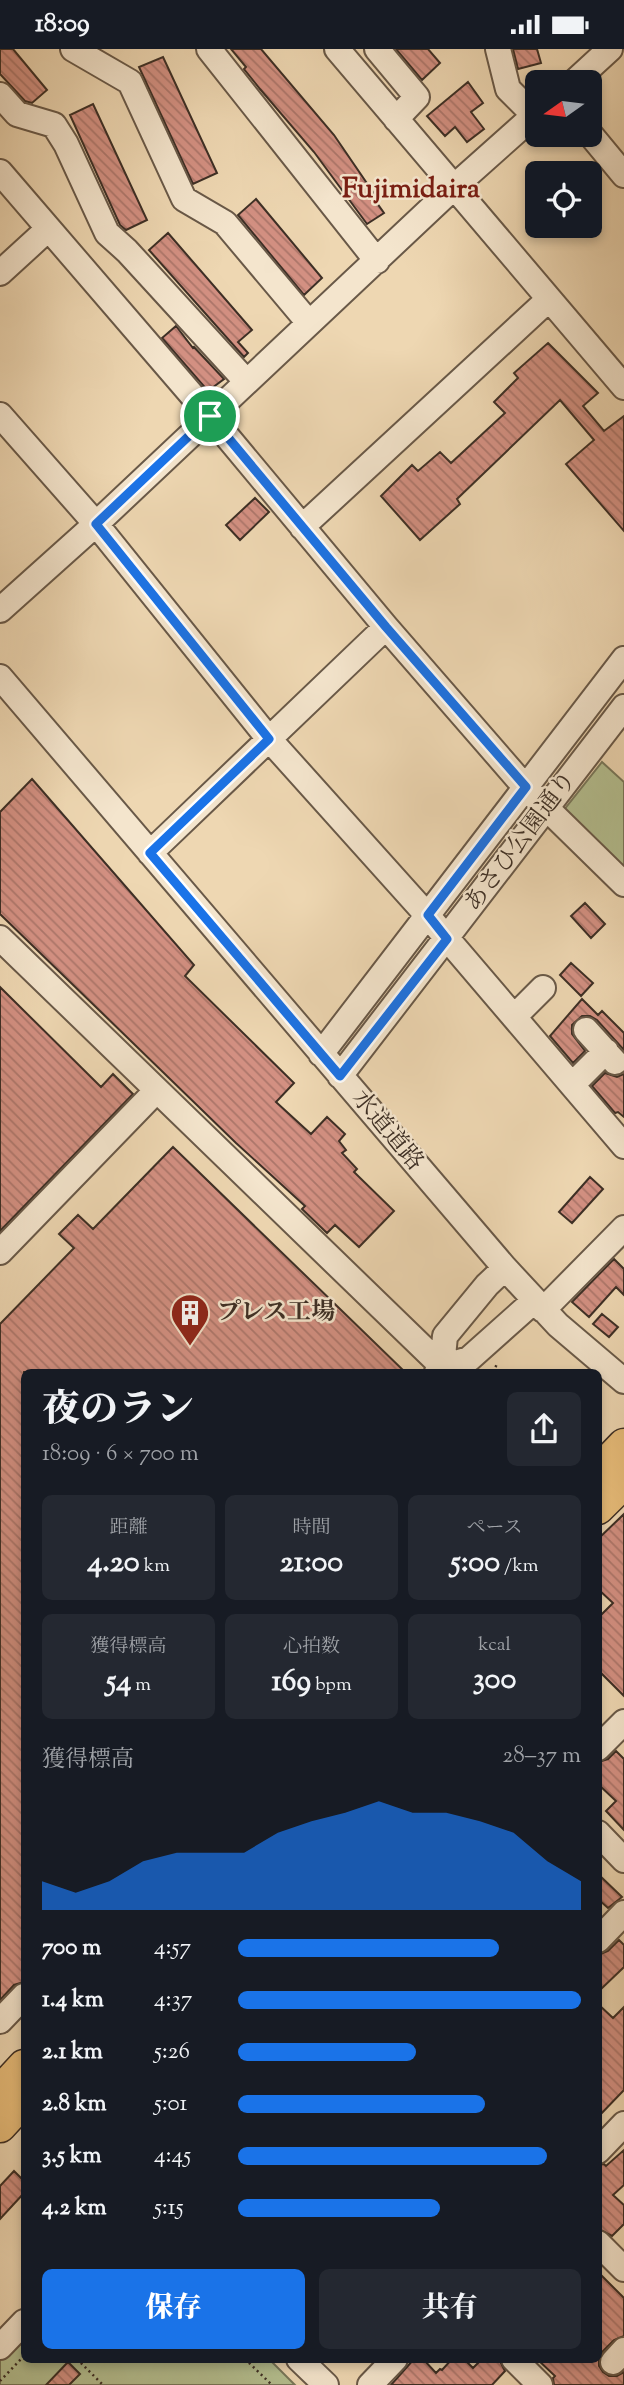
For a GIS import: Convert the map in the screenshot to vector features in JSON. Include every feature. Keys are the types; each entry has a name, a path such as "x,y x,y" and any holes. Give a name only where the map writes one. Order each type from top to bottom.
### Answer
{"main road":[{"path":"602,1468 624,1445"},
{"path":"602,1504 624,1482"},
{"path":"0,2126 17,2086"}],"street":[{"path":"73,49 130,82 184,198 225,222 309,323"},
{"path":"209,49 377,261"},
{"path":"337,49 549,299 621,378"},
{"path":"377,49 417,97 396,119"},
{"path":"498,49 508,89 525,104"},
{"path":"588,70 610,49"},
{"path":"0,95 17,114 54,125 66,144 107,233 127,251 246,381"},
{"path":"0,610 96,524 246,381 525,124"},
{"path":"601,147 624,175"},
{"path":"0,172 210,416 386,627 526,787 624,884"},
{"path":"0,273 48,229"},
{"path":"302,527 549,299"},
{"path":"0,415 96,524 269,739 428,915 624,1146"},
{"path":"150,853 386,627"},
{"name":"あさひ公園通り","path":"321,1054 624,659"},
{"name":"水道道路","path":"0,677 505,1268 538,1305 624,1381"},
{"name":"あさひ公園通り","path":"340,1076 624,707"},
{"path":"0,939 441,1369"},
{"path":"514,1017 543,988"},
{"path":"572,1085 611,1057 586,1030"},
{"path":"0,1252 156,1091"},
{"path":"444,1369 469,1359 621,1237"},
{"path":"442,1369 445,1336 487,1285 505,1268"},
{"path":"602,1837 624,1860"},
{"path":"602,1936 624,1913"},
{"path":"0,2021 21,1999"},
{"path":"602,2147 624,2125"},
{"path":"602,2247 624,2269"},
{"path":"0,2347 21,2325"},
{"path":"303,2363 326,2385"},
{"path":"370,2385 391,2363"},
{"path":"518,2363 540,2385"}],"path":[{"path":"0,2381 21,2359"},
{"path":"81,2363 103,2385"},
{"path":"249,2363 272,2385"}],"green space":[{"path":"602,762 624,782 624,877 560,815"},
{"path":"21,2334 21,2363 273,2363 295,2385 0,2385 0,2357"}],"building":[{"path":"0,49 13,49 47,90 32,103 25,101 0,74"},
{"path":"231,49 261,49 334,135 379,201 377,203 384,213 367,224 314,152 260,89"},
{"path":"396,49 428,49 440,63 422,80"},
{"path":"513,49 537,49 541,63 518,69"},
{"path":"163,57 217,173 193,184 139,67"},
{"path":"468,82 483,103 471,112 484,129 467,142 455,127 445,136 427,116"},
{"path":"93,104 147,220 126,230 120,225 70,115"},
{"path":"256,199 322,278 304,295 238,215"},
{"path":"168,233 252,330 238,342 248,353 244,357 149,250"},
{"path":"176,326 193,348 224,379 208,391 162,338"},
{"path":"548,343 598,393 583,406 604,431 624,416 624,531 566,464 594,440 560,400 457,499 460,504 420,540 381,496 412,465 418,471 440,452 451,463 505,413 494,402 518,378 514,373"},
{"path":"255,498 269,512 240,540 226,525"},
{"path":"32,779 194,965 185,976 294,1083 276,1102 311,1134 327,1117 345,1134 339,1141 346,1150 342,1153 357,1169 354,1172 394,1211 359,1247 335,1225 327,1233 302,1209 305,1206 236,1143 0,914 0,812"},
{"path":"585,903 605,924 591,938 571,916"},
{"path":"571,963 593,983 581,996 560,975"},
{"path":"0,987 101,1087 113,1074 133,1094 0,1231"},
{"path":"582,999 598,1015 602,1011 624,1033 624,1050 597,1020 590,1016 582,1016 572,1025 572,1034 585,1051 573,1063 550,1036"},
{"path":"605,1073 617,1077 624,1074 624,1117 618,1112 615,1113 592,1086"},
{"name":"プレス工場","path":"173,1147 402,1369 21,1369 21,1983 14,1985 0,2000 0,1324 74,1248 59,1234 78,1215 93,1229"},
{"path":"590,1177 603,1189 572,1223 559,1212"},
{"path":"614,1259 624,1269 624,1295 616,1287 589,1317 572,1302"},
{"path":"602,1314 618,1327 609,1337 593,1324"},
{"path":"624,1514 624,1696 602,1674 602,1614 613,1603 602,1593 602,1535"},
{"path":"616,1751 624,1759 624,1830 606,1811 616,1801 602,1788 602,1761"},
{"path":"602,1878 622,1897 608,1908 602,1903"},
{"path":"619,1940 624,1945 624,1967 602,1988 602,1953"},
{"path":"624,2007 624,2090 602,2113 602,2008 613,2018"},
{"path":"624,2150 624,2185 613,2195 624,2205 624,2224 612,2236 602,2231 602,2164 606,2166"},
{"path":"14,2171 21,2178 21,2196 0,2219 0,2186"},
{"path":"602,2276 624,2298 624,2336 614,2340 602,2352"},
{"path":"67,2363 80,2374 69,2385 46,2385"},
{"path":"410,2363 427,2363 436,2373 448,2363 468,2363 473,2368 478,2363 501,2363 505,2371 492,2385 391,2385"},
{"path":"541,2363 599,2363 603,2372 609,2376 624,2372 624,2385 554,2385 555,2376"}],"place":[{"name":"プレス工場","path":"190,1347"}],"district":[{"name":"Fujimidaira","path":"411,190"}],"route":[{"path":"210,416 386,627 526,787 428,915 447,939 340,1076 150,853 269,739 96,524 210,416"}]}
